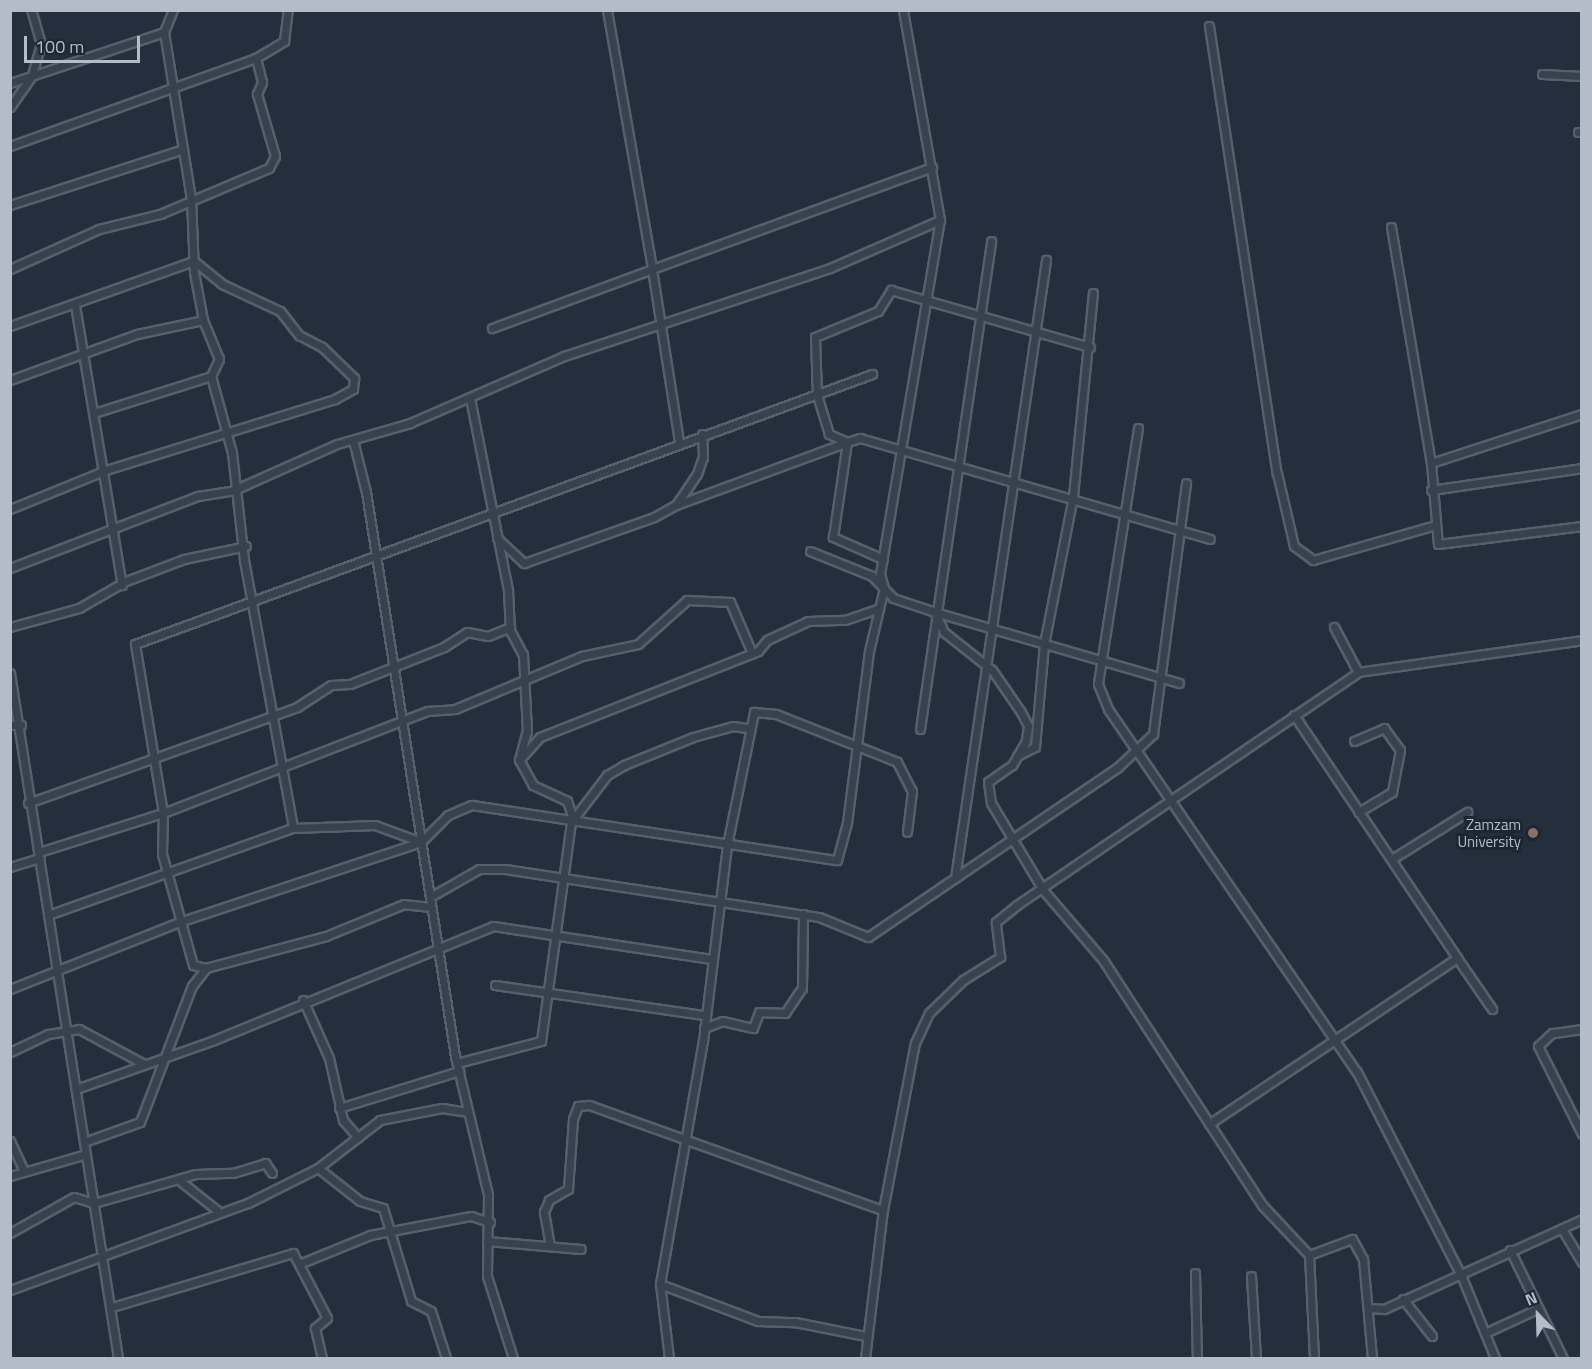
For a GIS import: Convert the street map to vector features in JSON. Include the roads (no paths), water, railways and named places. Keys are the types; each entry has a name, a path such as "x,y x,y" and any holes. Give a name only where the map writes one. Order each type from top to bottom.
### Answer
{"street":[{"path":"10,106 32,75 40,44 31,10"},
{"path":"172,10 164,32 191,198 194,261 203,320 219,359 211,376 228,434 234,490 285,767 293,828"},
{"path":"10,146 173,85 256,58 284,41 288,10"},
{"path":"607,10 652,269 679,442"},
{"path":"10,989 179,922 421,842 448,815 472,805 837,860 884,588 883,559 904,447 940,220 903,10"},
{"path":"1209,26 1277,473 1294,546 1313,560 1436,525"},
{"path":"10,83 164,32"},
{"path":"10,269 99,229 160,214 274,162 257,94 262,82 256,58"},
{"path":"1542,74 1581,76"},
{"path":"10,205 183,149"},
{"path":"492,328 932,167"},
{"path":"10,568 210,492 234,490 353,440 470,398 564,356 830,268 940,220"},
{"path":"1391,227 1431,463 1431,490 1438,544 1581,526"},
{"path":"920,729 931,681 935,612 962,464 991,241"},
{"path":"10,326 75,305 194,261"},
{"path":"10,509 106,470 335,399 353,389 354,378 322,347 299,335 280,311 222,284 194,261"},
{"path":"955,878 1038,333 1046,261"},
{"path":"847,442 829,434 817,395 814,337 878,310 891,290 1090,347"},
{"path":"1017,756 1035,747 1044,644 1073,496 1094,293"},
{"path":"75,305 82,357 106,470 122,585"},
{"path":"10,380 82,357 137,334 203,320"},
{"path":"206,968 189,961 166,870 163,813 152,760 135,644 229,606 255,601 679,442 872,374"},
{"path":"94,413 211,376"},
{"path":"457,1063 542,1041 572,821 567,801 533,785 519,760 527,731 522,680 523,655 510,627 497,538 490,512 470,398"},
{"path":"1431,463 1581,414"},
{"path":"1138,428 1104,662 1098,684 1104,700 1331,1042 1371,1096 1440,1242 1461,1275 1495,1359"},
{"path":"676,505 700,466 702,434"},
{"path":"497,538 524,563 847,442 874,439 1073,496 1210,539"},
{"path":"353,440 376,554 390,667 421,842 437,952 490,1222 486,1241 491,1297 513,1359"},
{"path":"847,442 833,537 883,559"},
{"path":"1431,490 1581,468"},
{"path":"430,897 484,867 803,914 834,920 861,938 868,937 1011,840 1138,749 1153,734 1158,677 1186,483"},
{"path":"10,627 79,608 122,585 184,559 246,546"},
{"path":"810,551 872,576 893,598 1104,662 1179,682"},
{"path":"10,867 163,813 428,711 455,709 522,680 607,648 638,644 687,600 730,602 752,653"},
{"path":"519,760 540,737 752,653 807,621 846,620 879,608"},
{"path":"935,612 944,632 986,666 1026,720 1028,734 1017,756 987,787 1011,840 1043,890 1103,960 1263,1206 1310,1255 1314,1359"},
{"path":"28,803 152,760 275,713 331,685 350,684 453,644 467,632 488,636 510,627"},
{"path":"1334,627 1358,672"},
{"path":"865,1359 865,1336 883,1210 924,1022 963,980 1000,957 996,922 1170,798 1358,672 1581,640"},
{"path":"10,673 21,725 28,803 40,855 48,915 59,969 67,1034 112,1307 118,1359"},
{"path":"669,1359 660,1284 704,1028 710,959 726,845 747,728 754,712 776,714 897,762 908,775 912,791 907,832"},
{"path":"1294,715 1492,1009"},
{"path":"10,725 21,725"},
{"path":"572,821 607,775 624,765 693,737 733,726 747,728"},
{"path":"1354,741 1383,728 1400,750 1392,792 1359,812"},
{"path":"1392,859 1467,812"},
{"path":"48,915 166,870 293,828 375,825 421,842"},
{"path":"84,1142 140,1122 192,986 206,968 326,936 404,904 431,907"},
{"path":"704,1028 722,1021 753,1028 759,1012 785,1012 802,988 803,914"},
{"path":"76,1089 166,1056 303,1000 437,952 493,926 710,959"},
{"path":"1209,1124 1457,958"},
{"path":"495,985 704,1015"},
{"path":"303,1000 329,1058 339,1108 358,1138"},
{"path":"10,1052 48,1034 67,1034 80,1029 144,1064"},
{"path":"1581,1029 1552,1033 1538,1046 1581,1134"},
{"path":"339,1108 459,1071"},
{"path":"550,1246 544,1212 549,1200 568,1189 578,1106 589,1105 883,1210"},
{"path":"10,1290 218,1211 318,1168 387,1118 442,1108 467,1112"},
{"path":"10,1141 24,1172"},
{"path":"10,1176 86,1154"},
{"path":"10,1233 58,1203 74,1197 94,1203 179,1180 265,1163 272,1173"},
{"path":"318,1168 362,1202 380,1205 390,1230 411,1301 431,1311 446,1359"},
{"path":"179,1180 218,1211"},
{"path":"299,1264 390,1230 471,1216 490,1222"},
{"path":"1368,1308 1384,1309 1581,1219"},
{"path":"1562,1228 1581,1262"},
{"path":"1310,1255 1352,1239 1363,1259 1372,1359"},
{"path":"486,1241 581,1249"},
{"path":"1510,1250 1563,1359"},
{"path":"112,1307 264,1258 293,1253 327,1318 315,1328 322,1359"},
{"path":"1195,1274 1197,1359"},
{"path":"1251,1276 1256,1359"},
{"path":"660,1284 758,1321 795,1322 865,1336"},
{"path":"1403,1299 1432,1336"},
{"path":"1485,1333 1537,1309"}],"place":[{"name":"Zamzam University","path":"1533,833"}]}
